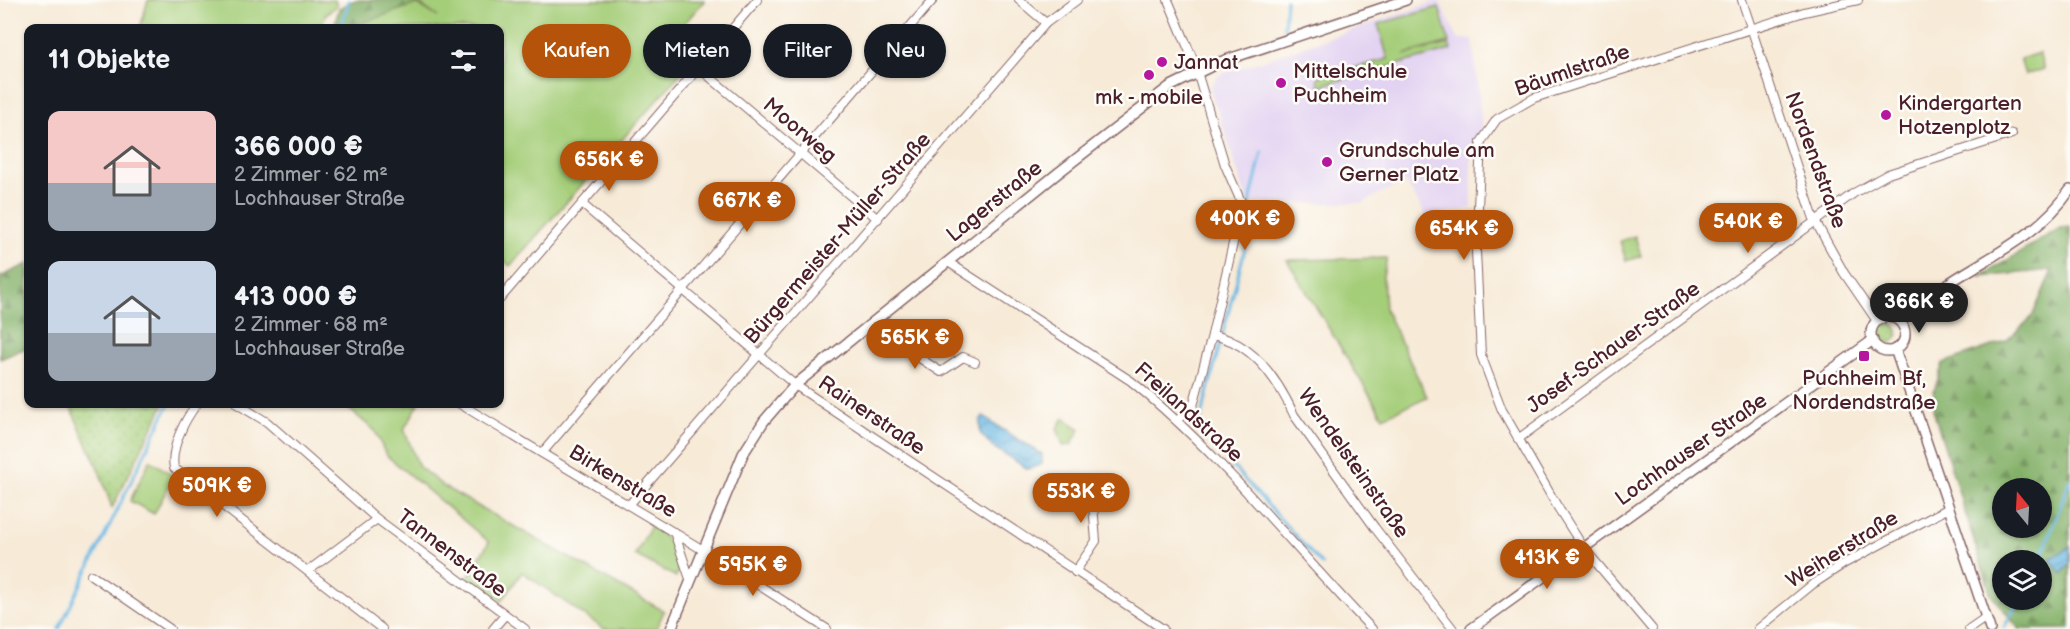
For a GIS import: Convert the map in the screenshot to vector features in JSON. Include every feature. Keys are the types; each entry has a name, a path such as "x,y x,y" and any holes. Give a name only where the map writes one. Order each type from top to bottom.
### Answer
{"street":[{"path":"737,24 757,0"},
{"path":"542,453 682,288 933,0"},
{"path":"1019,0 1046,23"},
{"name":"Bürgermeister-Müller-Straße","path":"629,505 1046,23 1077,0"},
{"path":"1168,0 1197,72 1225,165 1242,204 1215,336 1193,406 1177,421"},
{"name":"Lagerstraße","path":"670,629 743,454 764,421 795,385 1151,99 1197,72 1342,20 1406,0"},
{"name":"Nordendstraße","path":"1742,0 1814,219 1844,273 1877,321"},
{"name":"Bäumlstraße","path":"1652,629 1583,547 1518,439 1490,382 1481,355 1476,251 1478,157 1481,142 1497,119 1534,98 1751,31 1804,12 1858,0"},
{"path":"504,294 690,78"},
{"name":"Moorweg","path":"711,78 878,219"},
{"name":"Josef-Schauer-Straße","path":"1518,439 1687,316 1814,219 1888,174 2012,134"},
{"path":"1897,319 2023,237 2042,222 2070,190"},
{"name":"Rainerstraße","path":"582,204 795,385 1163,629"},
{"name":"Freilandstraße","path":"948,262 1131,381 1225,467 1313,567 1372,629"},
{"path":"1887,317 1897,319 1905,335 1904,341 1895,349 1882,349 1873,340 1872,330 1877,321 1887,317"},
{"path":"869,325 941,372 963,357 975,362"},
{"name":"Wendelsteinstraße","path":"1215,336 1229,339 1243,346 1261,363 1286,397 1294,415 1375,528 1453,629"},
{"name":"Lochhauser Straße","path":"1477,627 1583,547 1873,340"},
{"path":"1895,349 1990,629"},
{"path":"195,408 177,444 173,461 174,468 382,629"},
{"name":"Tannenstraße","path":"244,408 267,422 377,519 525,629"},
{"name":"Birkenstraße","path":"467,408 674,532 827,629"},
{"path":"1075,572 1096,541 1093,505 1104,486"},
{"name":"Weiherstraße","path":"1758,629 1813,584 1845,563 1949,508"},
{"name":"Tannenstraße","path":"308,571 377,519"},
{"path":"674,532 690,579"},
{"path":"91,575 170,629"},
{"name":"Tannenstraße","path":"493,629 505,615"},
{"path":"1969,629 1985,618"}],"shaded area":[{"path":"1439,0 1458,39 1473,39 1482,128 1473,143 1471,159 1472,208 1426,216 1405,181 1362,203 1258,203 1247,200 1210,88 1218,76"}],"green space":[{"path":"148,0 335,0 337,6 326,14 322,24 141,24"},
{"path":"355,0 443,0 467,24 335,24 339,8"},
{"path":"414,0 705,0 684,24 643,24 643,78 677,78 510,266 504,261 504,24 359,24 417,4 438,17"},
{"path":"1439,7 1449,42 1403,55 1449,44 1451,50 1319,86 1318,77 1388,59 1378,24"},
{"path":"2039,53 2044,69 2025,75 2020,59"},
{"path":"2070,227 2070,629 2019,629 2003,610 2052,610 2052,550 1992,550 1991,595 1933,410 1934,391 1943,363 2006,341 2032,317 2052,270 1980,277 2060,228"},
{"path":"1635,236 1641,256 1626,261 1620,241"},
{"path":"1387,258 1383,276 1385,309 1427,397 1383,417 1287,260"},
{"path":"24,266 24,349 0,359 0,277"},
{"path":"1888,323 1895,326 1898,333 1895,340 1888,343 1881,340 1878,333 1881,326"},
{"path":"71,408 162,408 112,508 99,470"},
{"path":"348,408 417,408 404,429 419,467 446,488 664,611 656,629 604,629 522,572 502,601 468,577 489,542 386,455 375,431"},
{"path":"1064,418 1080,429 1071,445 1063,446 1057,428"},
{"path":"150,460 174,476 154,514 130,501"},
{"path":"651,526 669,542 677,554 679,561 676,577 635,555"}],"water":[{"path":"983,416 1042,454 1042,464 1028,469 993,447 980,433 980,421"},
{"path":"2070,547 2070,563 2062,574 2052,562 2052,558"}],"waterway":[{"path":"342,24 349,0"},
{"path":"1284,28 1286,0"},
{"path":"1262,152 1251,198 1246,245 1198,428 1322,565"},
{"path":"59,629 167,408"},
{"path":"2044,550 2070,480"},
{"path":"2004,628 2014,610"}],"place":[{"name":"Jannat","path":"1162,62"},
{"name":"mk - mobile","path":"1149,75"},
{"name":"Mittelschule Puchheim","path":"1281,83"},
{"name":"Kindergarten Hotzenplotz","path":"1886,115"},
{"name":"Grundschule am Gerner Platz","path":"1327,162"},
{"name":"Puchheim Bf, Nordendstraße","path":"1864,356"}]}
